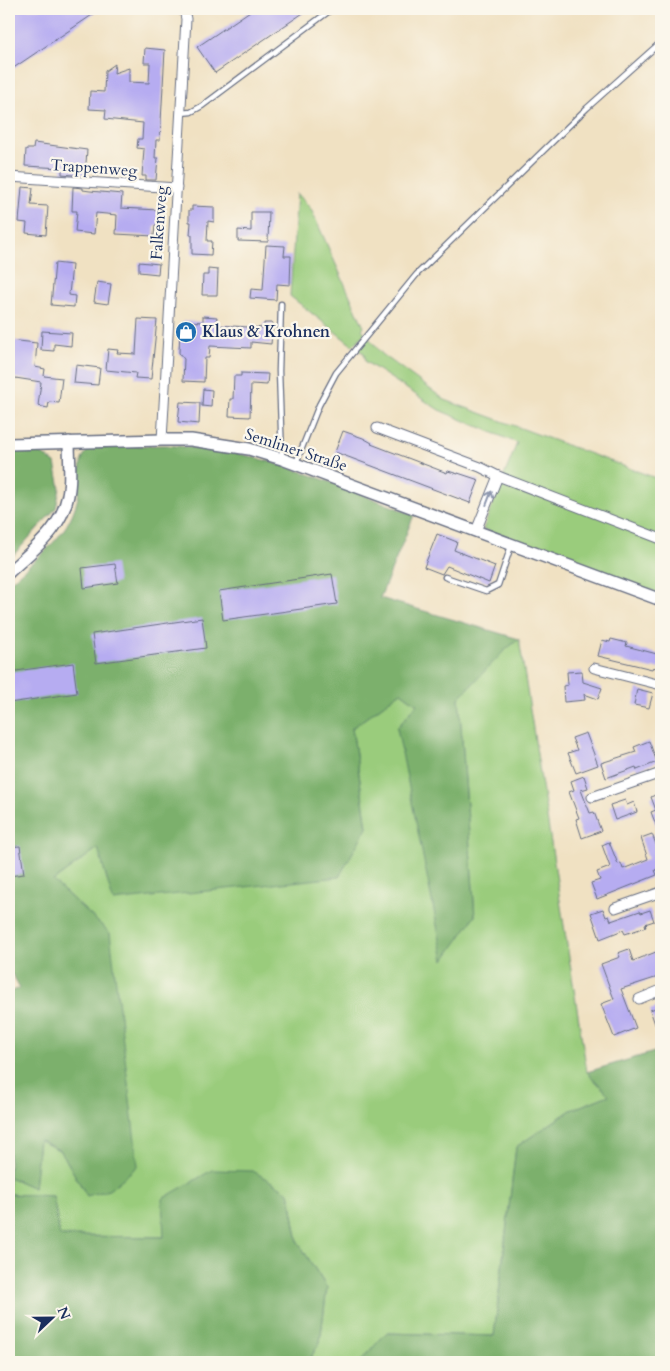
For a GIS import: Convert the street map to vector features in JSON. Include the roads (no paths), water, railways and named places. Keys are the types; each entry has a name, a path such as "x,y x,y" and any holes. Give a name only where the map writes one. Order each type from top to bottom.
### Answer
{"street":[{"name":"Falkenweg","path":"162,440 186,20 184,9"},
{"name":"Trappenweg","path":"9,177 177,188"},
{"path":"377,428 661,539"},
{"name":"Semliner Straße","path":"9,444 191,440 249,449 478,525 512,544 660,597"},
{"path":"9,572 50,533 63,514 70,488 69,442"},
{"path":"478,525 498,476"},
{"path":"594,668 661,685"},
{"path":"592,797 661,773"},
{"path":"615,908 661,892"},
{"path":"639,998 661,990"}],"lane":[{"path":"181,113 191,112 202,106 332,9"},
{"path":"296,465 319,405 336,373 418,274 587,108 661,42"},
{"path":"281,304 279,371 282,459"},
{"path":"445,577 486,592 498,585 512,544"}],"place":[{"name":"Klaus & Krohnen","path":"186,332"}]}
